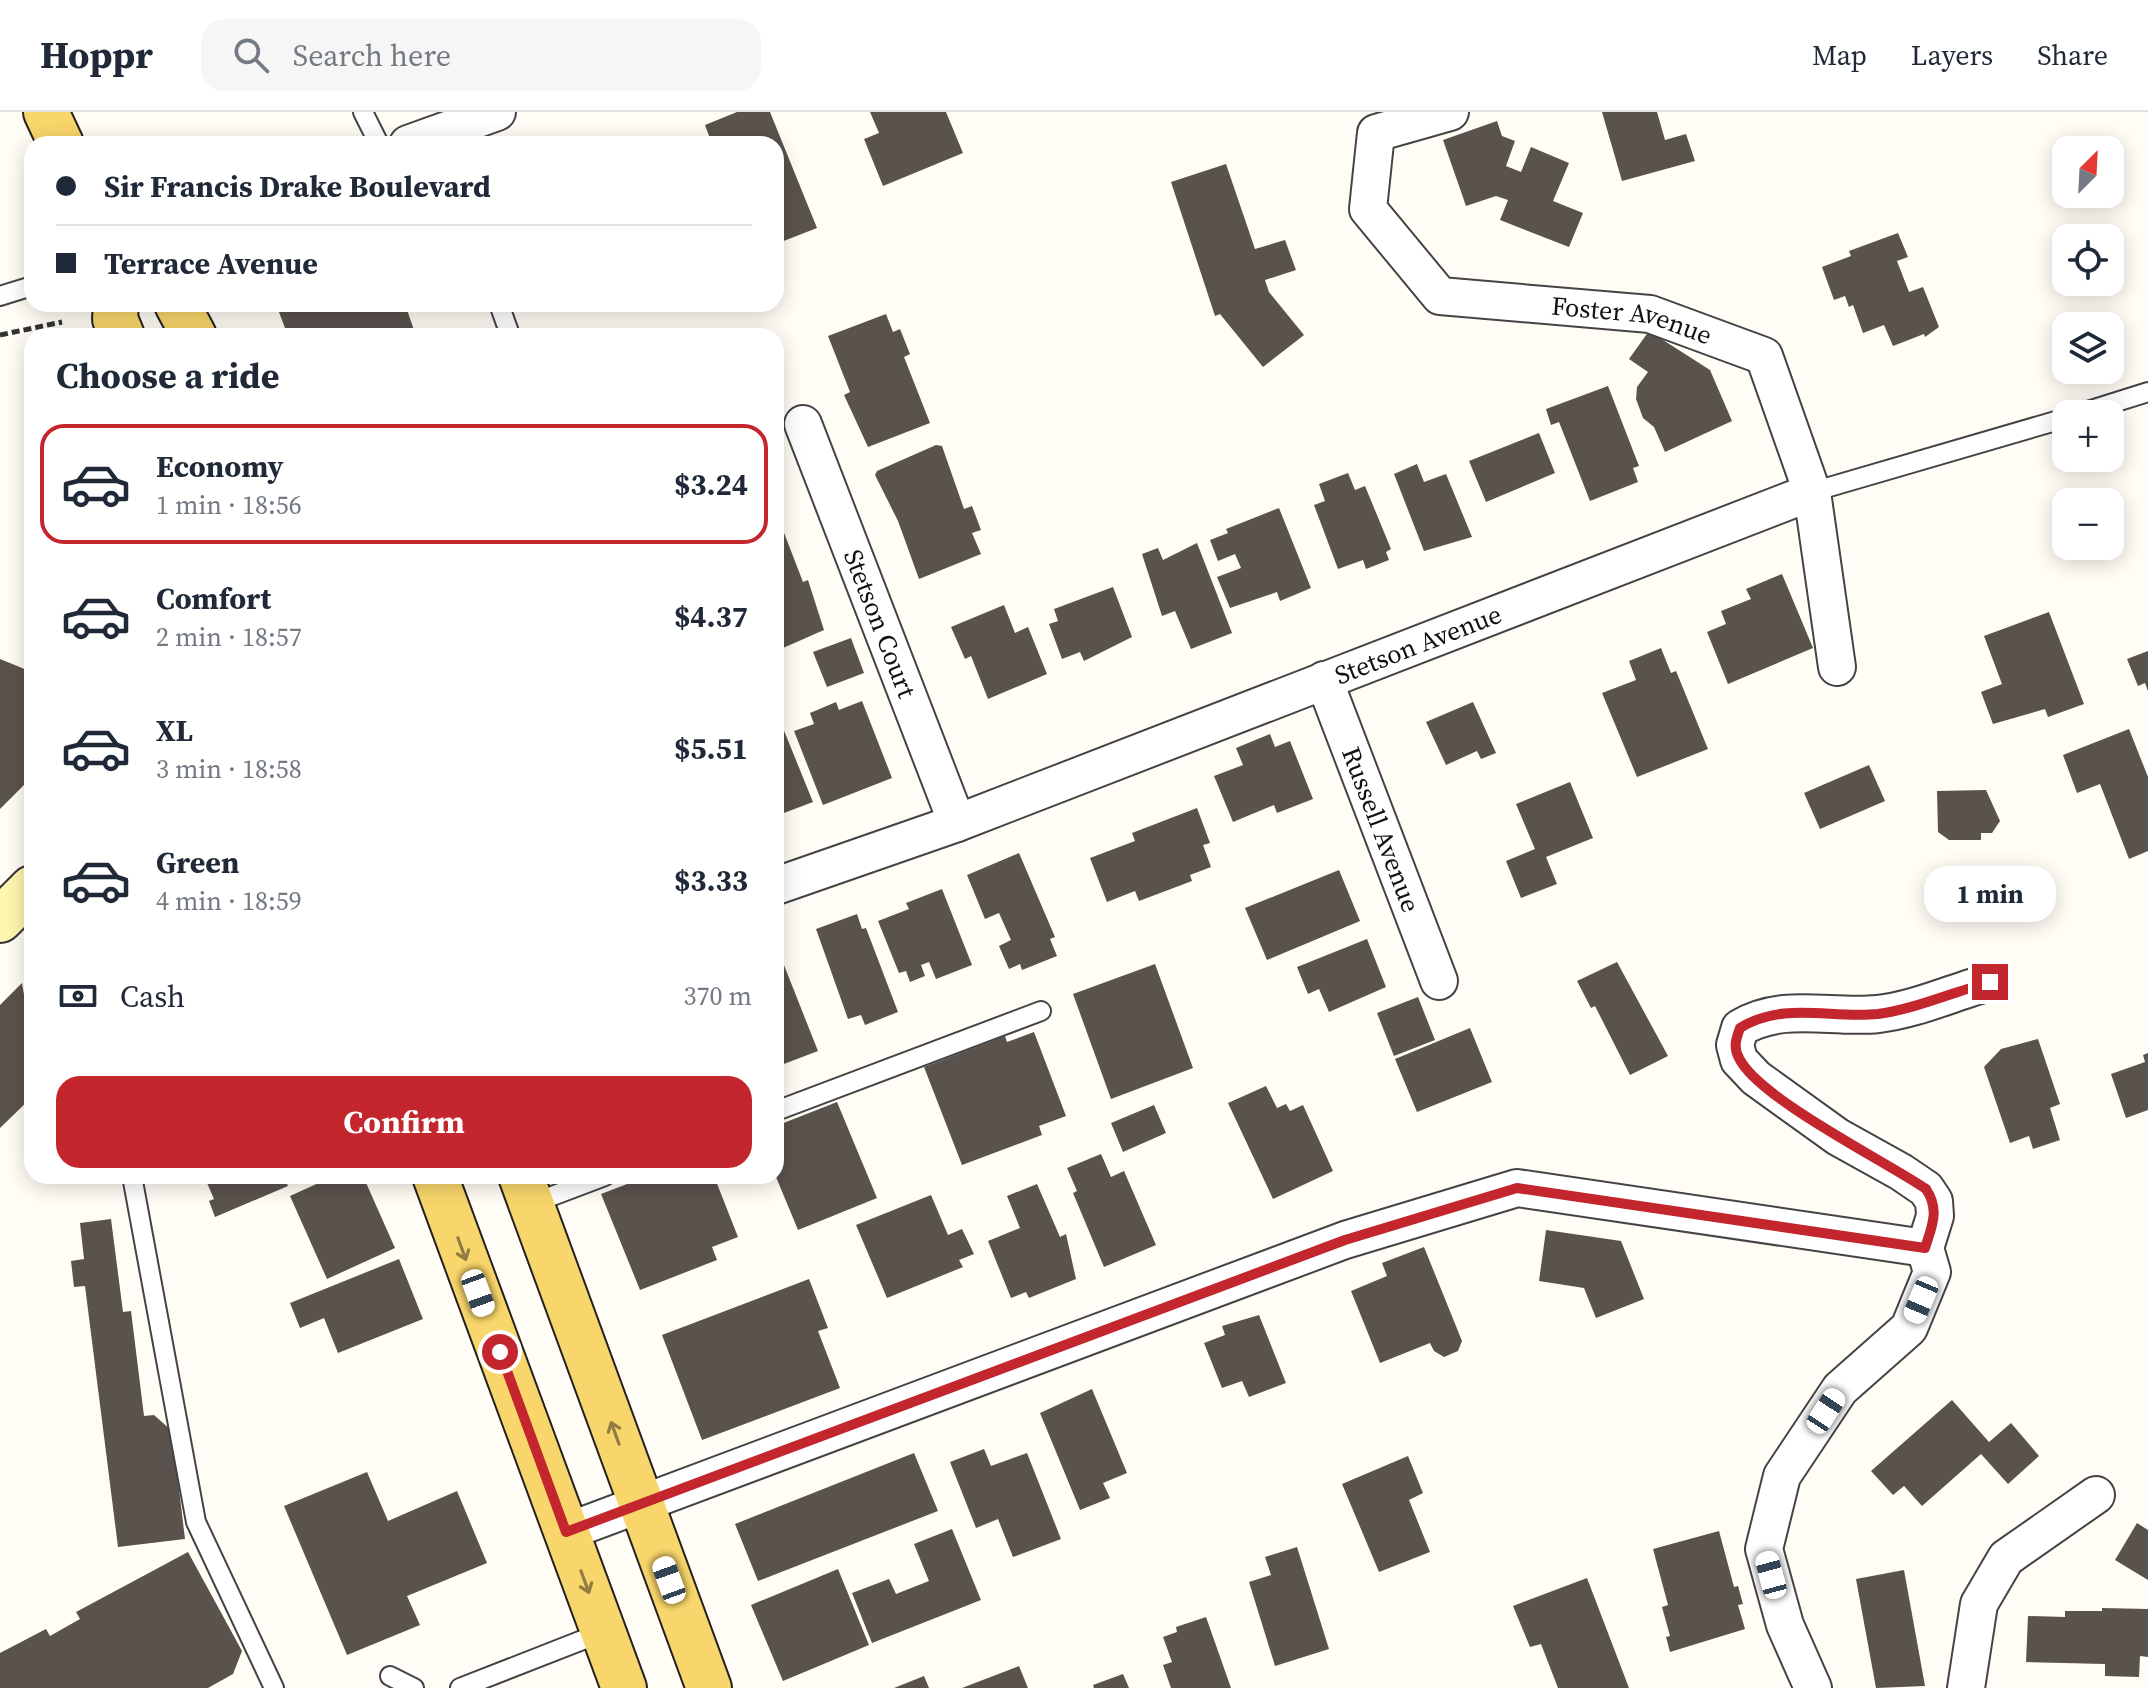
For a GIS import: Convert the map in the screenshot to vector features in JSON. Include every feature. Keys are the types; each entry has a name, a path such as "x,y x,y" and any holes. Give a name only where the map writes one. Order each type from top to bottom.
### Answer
{"main road":[{"path":"46,112 57,136"},
{"path":"0,920 24,896"},
{"path":"438,1184 624,1688"},
{"path":"526,1190 709,1688"}],"street":[{"path":"440,136 497,112"},
{"name":"Foster Avenue","path":"1450,112 1376,133 1368,209 1440,296 1650,314 1764,356 1812,492 1837,667"},
{"name":"Stetson Court","path":"803,424 957,823"},
{"name":"Stetson Avenue","path":"784,883 957,823 1812,492"},
{"name":"Russell Avenue","path":"1324,680 1439,981"},
{"path":"1813,1688 1785,1625 1764,1549 1767,1535 1782,1476 1840,1389 1909,1328 1932,1272 1925,1248 1935,1216 1934,1201 1926,1189 1838,1137 1756,1078 1739,1060 1735,1045 1740,1028 1758,1017 1817,1011 1879,1014 1990,982"},
{"path":"566,1532 1345,1240 1517,1188 1925,1248"},
{"path":"1966,1688 1979,1604 2006,1558 2096,1495"}],"lane":[{"path":"363,112 375,136"},
{"path":"0,296 24,288"},
{"path":"2123,400 2148,392"},
{"name":"Stetson Avenue","path":"1812,492 2052,422"},
{"path":"784,1108 1041,1011"},
{"path":"133,1184 196,1522 269,1686"},
{"path":"526,1190 560,1184"},
{"path":"460,1688 603,1632"},
{"path":"390,1676 414,1688"}],"path":[{"path":"33,328 62,322"},
{"path":"0,335 24,330"}],"building":[{"path":"737,112 770,112 780,136 709,136 705,125"},
{"path":"870,112 946,112 963,153 883,186 864,139 879,133"},
{"path":"1602,112 1657,112 1665,140 1686,134 1695,161 1622,181"},
{"path":"1497,121 1502,136 1515,141 1506,166 1521,172 1531,147 1569,163 1553,201 1583,213 1569,247 1500,220 1508,200 1496,196 1466,206 1443,140"},
{"path":"784,147 817,228 784,241"},
{"path":"1226,164 1255,249 1285,240 1296,270 1265,280 1269,292 1304,335 1263,367 1220,314 1215,316 1171,182"},
{"path":"1898,233 1908,257 1897,261 1909,292 1923,287 1939,327 1925,337 1924,334 1893,346 1884,325 1863,333 1853,305 1849,307 1845,296 1834,300 1822,267 1851,256 1849,251"},
{"path":"279,312 408,312 413,328 285,328"},
{"path":"886,314 893,332 900,329 910,354 904,357 930,423 868,447 844,395 850,392 828,336"},
{"path":"1649,331 1710,370 1732,421 1665,452 1654,427 1643,418 1636,399 1637,387 1648,372 1629,359"},
{"path":"1608,386 1639,466 1633,468 1638,482 1590,501 1559,422 1551,425 1546,409"},
{"path":"1539,433 1555,473 1486,502 1469,461"},
{"path":"936,445 942,446 964,509 972,506 981,530 972,533 981,554 919,579 898,521 875,475 877,471"},
{"path":"1417,464 1424,482 1446,474 1472,537 1424,551 1394,474"},
{"path":"1348,473 1355,490 1365,486 1391,549 1386,552 1389,560 1366,569 1363,560 1338,569 1314,505 1325,501 1319,484"},
{"path":"1279,508 1311,588 1280,601 1277,592 1230,608 1217,577 1241,568 1235,554 1218,561 1210,540 1228,533 1226,529"},
{"path":"784,533 803,582 808,580 824,630 784,648"},
{"path":"1197,543 1232,633 1191,649 1175,611 1162,616 1142,554 1158,548 1163,560"},
{"path":"1782,574 1813,648 1728,684 1707,632 1726,624 1721,611 1751,599 1746,589"},
{"path":"1113,587 1132,637 1084,661 1080,652 1062,659 1049,624 1058,621 1054,609"},
{"path":"1004,605 1015,633 1028,627 1047,674 988,699 971,656 965,659 951,627"},
{"path":"2049,612 2084,704 2048,717 2045,709 1993,724 1981,692 2002,684 1984,636"},
{"path":"851,638 864,673 827,687 813,652"},
{"path":"1661,648 1671,673 1676,671 1708,749 1637,777 1602,693 1636,680 1629,661"},
{"path":"2148,651 2148,691 2145,683 2138,686 2127,659"},
{"path":"0,659 24,669 24,785 0,809"},
{"path":"862,701 892,778 823,805 794,731 814,724 810,713 836,702 839,710"},
{"path":"1473,702 1496,753 1481,759 1477,751 1446,765 1426,722"},
{"path":"2129,729 2148,777 2148,851 2129,859 2100,784 2077,793 2063,755"},
{"path":"784,731 813,802 784,813"},
{"path":"1270,734 1275,747 1290,741 1313,799 1277,813 1274,805 1233,822 1214,776 1243,765 1236,748"},
{"path":"1869,765 1885,801 1820,829 1804,793"},
{"path":"1570,782 1593,838 1546,857 1557,884 1521,898 1506,861 1535,849 1516,804"},
{"path":"1986,790 2000,821 1992,833 1981,833 1981,840 1949,840 1938,832 1937,791"},
{"path":"1197,808 1210,843 1203,845 1211,867 1190,875 1192,881 1139,901 1135,891 1107,902 1090,858 1135,841 1132,833"},
{"path":"1019,853 1055,937 1050,939 1057,956 1022,970 1020,964 1009,969 999,946 1011,940 999,913 985,919 967,875"},
{"path":"1339,870 1360,921 1267,960 1245,908"},
{"path":"942,889 972,965 936,979 929,962 921,965 925,976 910,982 906,971 899,973 878,921 909,909 906,903"},
{"path":"857,914 862,929 866,928 898,1012 865,1025 861,1015 848,1019 816,929"},
{"path":"1367,939 1386,987 1329,1012 1319,989 1308,994 1297,967"},
{"path":"1617,962 1668,1056 1630,1075 1595,1006 1591,1008 1577,981"},
{"path":"1155,964 1193,1068 1111,1099 1073,994"},
{"path":"784,965 818,1051 784,1064"},
{"path":"22,983 24,1105 0,1128 0,1005"},
{"path":"1418,997 1435,1040 1394,1056 1377,1013"},
{"path":"1470,1028 1492,1082 1417,1112 1395,1059"},
{"path":"1034,1032 1066,1116 1039,1126 1042,1135 962,1165 924,1067 1005,1036 1007,1042"},
{"path":"2038,1039 2060,1104 2050,1108 2060,1140 2033,1149 2029,1136 2010,1143 1984,1067 2001,1049"},
{"path":"2148,1053 2148,1110 2126,1118 2111,1074 2145,1062 2143,1055"},
{"path":"1266,1086 1277,1108 1286,1104 1290,1111 1303,1105 1333,1171 1273,1199 1228,1103"},
{"path":"837,1102 877,1198 798,1230 779,1184 784,1184 784,1123"},
{"path":"1154,1105 1166,1133 1123,1152 1111,1123"},
{"path":"1101,1154 1111,1177 1124,1171 1156,1245 1104,1267 1073,1193 1077,1191 1067,1168"},
{"path":"207,1184 288,1186 215,1217 209,1201 214,1199"},
{"path":"316,1184 367,1184 395,1248 327,1279 290,1196"},
{"path":"627,1184 717,1184 738,1237 712,1247 717,1260 640,1290 601,1194"},
{"path":"1037,1184 1060,1237 1066,1234 1076,1279 1029,1298 1026,1292 1011,1298 988,1241 1020,1228 1007,1196"},
{"path":"931,1195 948,1235 962,1229 974,1254 959,1260 963,1267 887,1298 856,1225"},
{"path":"111,1219 123,1312 131,1311 144,1416 154,1415 172,1431 185,1539 118,1547 85,1286 74,1287 71,1261 84,1259 80,1223"},
{"path":"1546,1230 1621,1241 1644,1299 1596,1318 1584,1288 1539,1281"},
{"path":"1424,1247 1462,1341 1458,1351 1444,1357 1434,1351 1430,1343 1380,1363 1351,1291 1387,1276 1382,1263"},
{"path":"399,1259 423,1319 338,1353 324,1318 300,1328 290,1303"},
{"path":"809,1279 828,1328 818,1331 840,1388 702,1440 662,1335"},
{"path":"1259,1315 1286,1383 1249,1397 1242,1381 1222,1388 1204,1343 1225,1335 1222,1326"},
{"path":"1092,1389 1127,1473 1103,1483 1110,1498 1080,1510 1040,1413"},
{"path":"1952,1400 1989,1442 2011,1423 2039,1456 2008,1484 1981,1454 1922,1506 1904,1486 1893,1495 1871,1471"},
{"path":"984,1449 991,1466 1027,1453 1061,1539 1013,1557 998,1519 976,1528 950,1462"},
{"path":"914,1453 938,1511 758,1581 735,1524"},
{"path":"1408,1456 1423,1493 1409,1500 1430,1552 1379,1572 1342,1484"},
{"path":"367,1472 388,1521 457,1491 487,1563 407,1596 420,1625 347,1655 284,1506"},
{"path":"2137,1523 2148,1530 2148,1580 2115,1560"},
{"path":"952,1529 981,1600 872,1643 852,1593 889,1579 896,1594 929,1581 914,1544"},
{"path":"1719,1531 1734,1587 1738,1586 1743,1604 1738,1605 1745,1629 1670,1652 1666,1637 1670,1636 1662,1607 1668,1605 1653,1549"},
{"path":"1297,1547 1329,1649 1275,1666 1249,1582 1271,1575 1265,1557"},
{"path":"188,1552 242,1651 233,1674 208,1688 0,1688 0,1653 46,1629 50,1636 80,1619 76,1612"},
{"path":"838,1569 869,1645 783,1681 751,1605"},
{"path":"1904,1570 1925,1686 1876,1688 1856,1579"},
{"path":"1587,1578 1629,1688 1558,1688 1541,1644 1530,1647 1513,1606"},
{"path":"2102,1608 2148,1609 2148,1657 2140,1656 2139,1677 2105,1676 2105,1664 2026,1662 2028,1616 2065,1617 2065,1611 2102,1611"},
{"path":"1206,1617 1231,1688 1171,1688 1163,1665 1172,1662 1163,1637 1177,1632 1176,1627"},
{"path":"1019,1666 1028,1688 962,1688"},
{"path":"1123,1674 1129,1688 1094,1688 1093,1685"},
{"path":"924,1676 929,1688 894,1688"}],"route":[{"path":"500,1352 566,1532 1345,1240 1517,1188 1925,1248 1935,1216 1934,1201 1926,1189 1838,1137 1756,1078 1739,1060 1735,1045 1740,1028 1758,1017 1817,1011 1879,1014 1990,982"}]}
